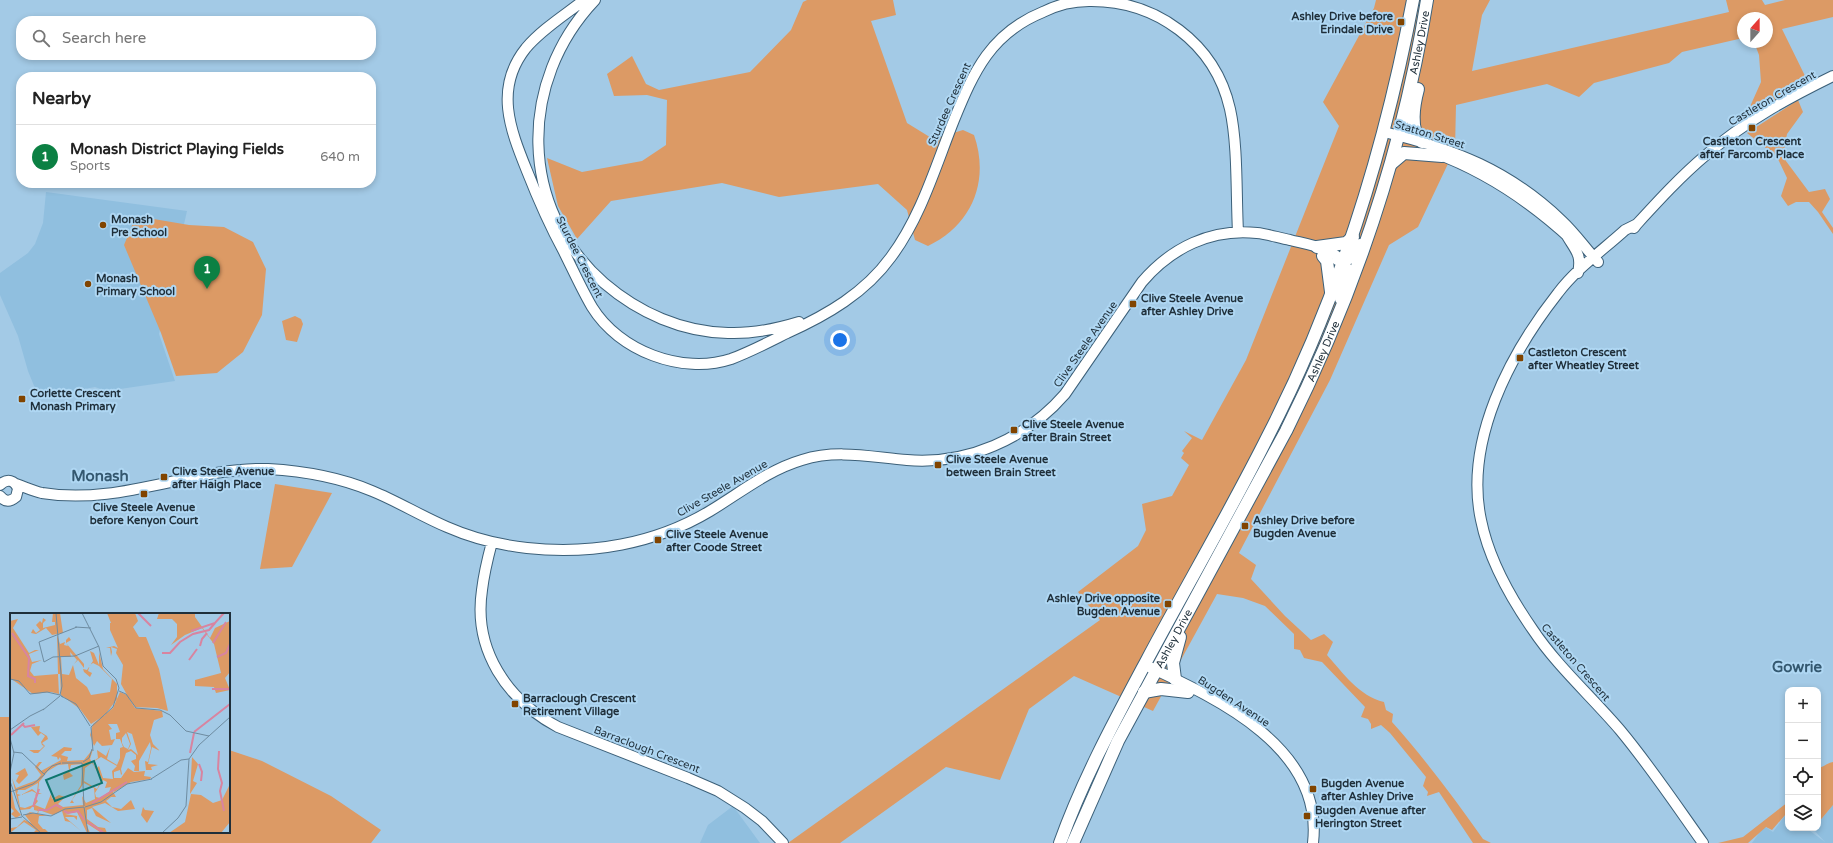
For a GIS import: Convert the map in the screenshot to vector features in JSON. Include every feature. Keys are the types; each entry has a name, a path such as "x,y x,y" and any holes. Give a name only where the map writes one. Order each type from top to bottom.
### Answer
{"main road":[{"name":"Ashley Drive","path":"1060,843 1074,805 1101,748 1281,410 1331,298 1353,236 1383,136 1395,91 1413,0"},
{"name":"Ashley Drive","path":"1073,843 1118,741 1286,431 1322,354 1352,280 1378,206 1412,95 1416,78 1427,0"},
{"path":"1412,95 1414,124 1417,136 1422,142"},
{"path":"1391,164 1404,153 1442,156"},
{"path":"1331,298 1327,261 1320,252 1346,243 1353,236"},
{"path":"1175,679 1173,670 1175,650 1183,630 1196,606 1197,594"},
{"path":"1144,692 1161,689 1188,692"}],"street":[{"name":"Sturdee Crescent","path":"584,0 541,33 527,47 512,74 508,88 507,111 512,132 544,214 593,309 605,324 619,336 651,354 676,361 695,363 712,363 729,359 808,323 844,302 873,278 889,260 904,239 977,67 998,41 1018,25 1034,15 1068,3 1087,1 1132,5 1176,26 1204,52 1217,73 1226,94 1230,109 1234,133 1238,232"},
{"name":"Sturdee Crescent","path":"595,0 570,31 552,68 543,95 539,114 538,152 544,186 550,208 559,228 580,259 596,277 614,292 645,312 673,324 714,332 750,332 783,327 820,315"},
{"name":"Castleton Crescent","path":"1703,843 1651,770 1620,730 1551,654 1533,631 1506,586 1484,532 1478,504 1481,450 1495,399 1510,364 1528,335 1557,294 1578,273 1632,232 1637,224 1679,179 1706,155 1738,130 1833,76"},
{"name":"Statton Street","path":"1383,136 1422,142 1464,156 1491,169 1542,203 1594,262"},
{"name":"Statton Street","path":"1398,139 1474,170 1512,192 1569,234"},
{"path":"521,157 538,152"},
{"path":"1322,354 1348,268 1344,261 1352,258 1357,252 1371,213 1378,206"},
{"name":"Castleton Crescent","path":"1553,301 1560,298 1608,246 1625,230 1637,224"},
{"name":"Clive Steele Avenue","path":"1,484 8,480 40,492 75,496 115,494 218,473 254,470 290,471 342,481 368,489 448,527 492,542 525,548 554,550 578,550 615,546 662,533 684,525 706,514 783,466 804,459 828,454 843,453 905,460 940,460 957,458 993,446 1013,437 1032,424 1061,398 1077,378 1142,282 1164,260 1180,249 1198,240 1218,234 1238,232 1265,234 1306,243 1320,252 1335,254 1344,261"},
{"path":"1569,234 1590,246 1608,246"},
{"path":"1569,234 1579,254 1580,262 1578,273"},
{"path":"750,332 755,348"},
{"path":"16,484 18,489 16,497"},
{"name":"Clive Steele Avenue","path":"0,496 8,501 16,497 40,492"},
{"name":"Barraclough Crescent","path":"492,542 482,591 482,622 491,658 508,687 520,701 542,719 558,728 718,791 753,814 783,843"},
{"name":"Bugden Avenue","path":"1143,668 1175,679 1201,691 1268,737 1295,769 1306,789 1314,828 1313,843"},
{"name":"Ashley Drive","path":"1154,673 1188,692 1220,704"}],"shaded area":[{"path":"807,0 893,0 896,15 871,21 907,123 933,139 963,130 974,135 980,169 978,185 974,200 966,214 956,226 943,237 928,246 915,240 907,210 878,184 779,197 722,183 611,201 577,239 558,206 547,158 582,172 642,161 666,145 667,100 647,95 614,96 607,74 632,56 646,84 659,90 750,72 791,30 803,2"},
{"path":"1376,0 1490,0 1482,15 1472,71 1729,12 1726,0 1762,0 1765,5 1785,0 1833,0 1833,17 1782,29 1808,82 1744,120 1761,82 1759,55 1756,48 1773,48 1773,12 1737,12 1737,39 1682,52 1669,63 1594,83 1579,97 1547,84 1456,105 1455,149 1418,227 1389,245 1330,380 1239,553 1256,565 1251,579 1285,616 1311,640 1324,634 1333,642 1327,655 1345,676 1359,689 1367,695 1384,702 1386,710 1393,714 1392,722 1439,779 1483,839 1491,843 1473,843 1439,792 1427,796 1428,792 1423,786 1426,777 1390,733 1381,725 1371,729 1371,724 1368,719 1361,717 1365,707 1322,662 1304,658 1300,650 1294,649 1294,634 1265,606 1243,598 1217,594 1153,711 1074,676 1029,709 1000,780 946,767 840,843 788,843 1100,620 1078,592 1138,546 1146,530 1142,504 1172,496 1189,465 1181,458 1184,453 1182,451 1192,438 1184,431 1202,440 1246,360 1339,126 1323,102 1374,8"},
{"path":"1798,100 1803,112 1787,134 1783,157 1809,192 1825,189 1830,199 1822,212 1833,228 1833,234 1809,202 1796,202 1788,206 1781,196 1787,178 1777,157 1747,133"},
{"name":"Monash Primary School","path":"46,192 187,211 159,334 175,381 106,391 95,387 68,392 37,393 28,371 18,336 0,295 0,273 28,253 35,244 43,223"},
{"path":"136,216 189,225 224,227 253,242 266,269 262,315 243,352 217,373 176,376 161,333 124,245"},
{"path":"295,316 301,319 303,324 297,342 286,340 282,321"},
{"path":"275,484 332,493 292,567 260,569"},
{"path":"0,717 10,717 10,833 230,833 230,750 262,761 331,796 381,830 371,843 0,843"},
{"path":"1833,762 1833,805 1821,819 1821,767"},
{"path":"1785,804 1785,815 1772,830 1766,827 1748,843 1718,843 1743,837"},
{"path":"1833,805 1833,843 1752,843 1764,826 1773,832 1785,815 1785,831 1810,831 1825,842 1815,831 1821,831 1821,819"},
{"path":"733,806 760,843 700,843 708,825"}],"place":[{"name":"Ashley Drive before Erindale Drive","path":"1401,22"},
{"name":"Castleton Crescent after Farcomb Place","path":"1752,128"},
{"name":"Monash Pre School","path":"103,225"},
{"name":"Monash Primary School","path":"88,284"},
{"name":"Monash District Playing Fields","path":"207,289"},
{"name":"Clive Steele Avenue after Ashley Drive","path":"1133,304"},
{"name":"Castleton Crescent after Wheatley Street","path":"1520,358"},
{"name":"Corlette Crescent Monash Primary","path":"22,399"},
{"name":"Clive Steele Avenue after Brain Street","path":"1014,430"},
{"name":"Clive Steele Avenue between Brain Street","path":"938,465"},
{"name":"Clive Steele Avenue after Haigh Place","path":"164,477"},
{"name":"Clive Steele Avenue before Kenyon Court","path":"144,494"},
{"name":"Ashley Drive before Bugden Avenue","path":"1245,526"},
{"name":"Clive Steele Avenue after Coode Street","path":"658,540"},
{"name":"Ashley Drive opposite Bugden Avenue","path":"1168,604"},
{"name":"Barraclough Crescent Retirement Village","path":"515,704"},
{"name":"Bugden Avenue after Ashley Drive","path":"1313,789"},
{"name":"Bugden Avenue after Herington Street","path":"1307,816"}],"district":[{"name":"Monash","path":"100,476"},
{"name":"Gowrie","path":"1797,667"}]}
